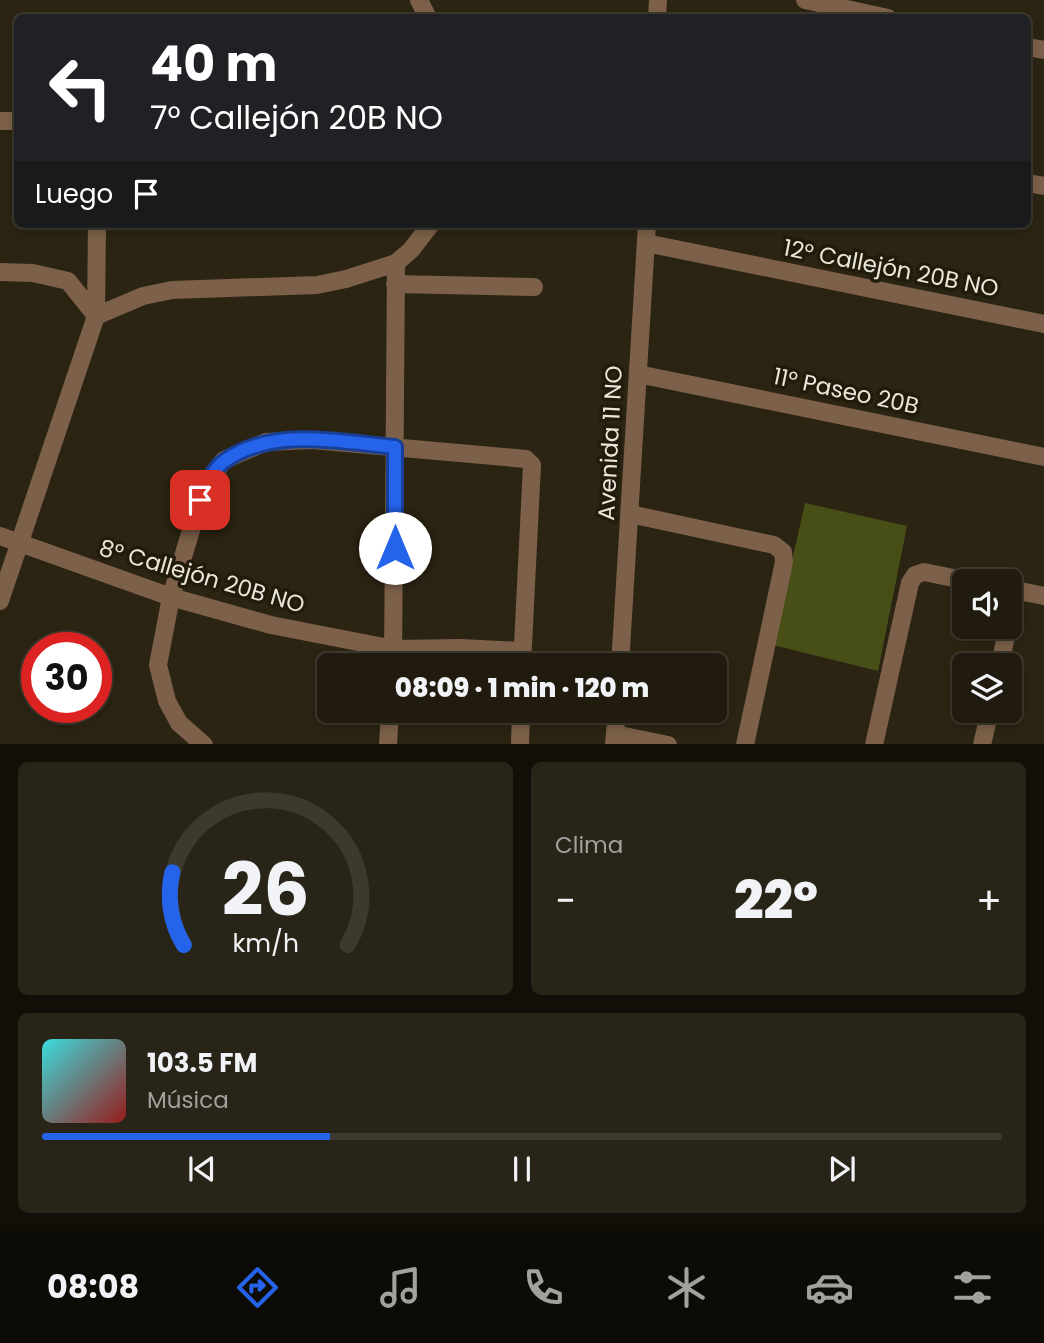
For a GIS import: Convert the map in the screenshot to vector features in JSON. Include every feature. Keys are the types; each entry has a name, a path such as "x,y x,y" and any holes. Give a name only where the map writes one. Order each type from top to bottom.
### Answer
{"street":[{"path":"805,0 870,14"},
{"path":"0,601 96,316 97,228"},
{"path":"96,316 143,296 172,290 317,285 346,279 396,263 411,250 428,228"},
{"name":"Avenida 11 NO","path":"621,653 647,228"},
{"name":"12° Callejón 20B NO","path":"646,243 1044,324"},
{"path":"394,653 396,263"},
{"path":"0,272 33,273 68,281 96,316"},
{"path":"395,284 534,287"},
{"name":"11° Paseo 20B","path":"638,374 1044,457"},
{"path":"204,744 179,723 167,701 158,665 171,597 200,500 212,476 224,460 265,442 312,440 526,460 532,465 522,653"},
{"path":"630,514 774,545 783,552 784,562 745,744"},
{"name":"8° Callejón 20B NO","path":"0,536 171,597 379,653"},
{"path":"874,744 910,583 915,575 924,572 952,578"},
{"path":"1022,592 1044,596"},
{"name":"8° Callejón 20B NO","path":"424,653 461,648 492,653"},
{"path":"388,744 389,723"},
{"path":"520,744 521,723"},
{"path":"982,744 987,723"},
{"path":"615,739 668,744"}],"green space":[{"path":"805,503 907,526 878,671 773,645"}],"route":[{"path":"200,500 224,460 265,442 312,440 395,447 395,548"}]}
